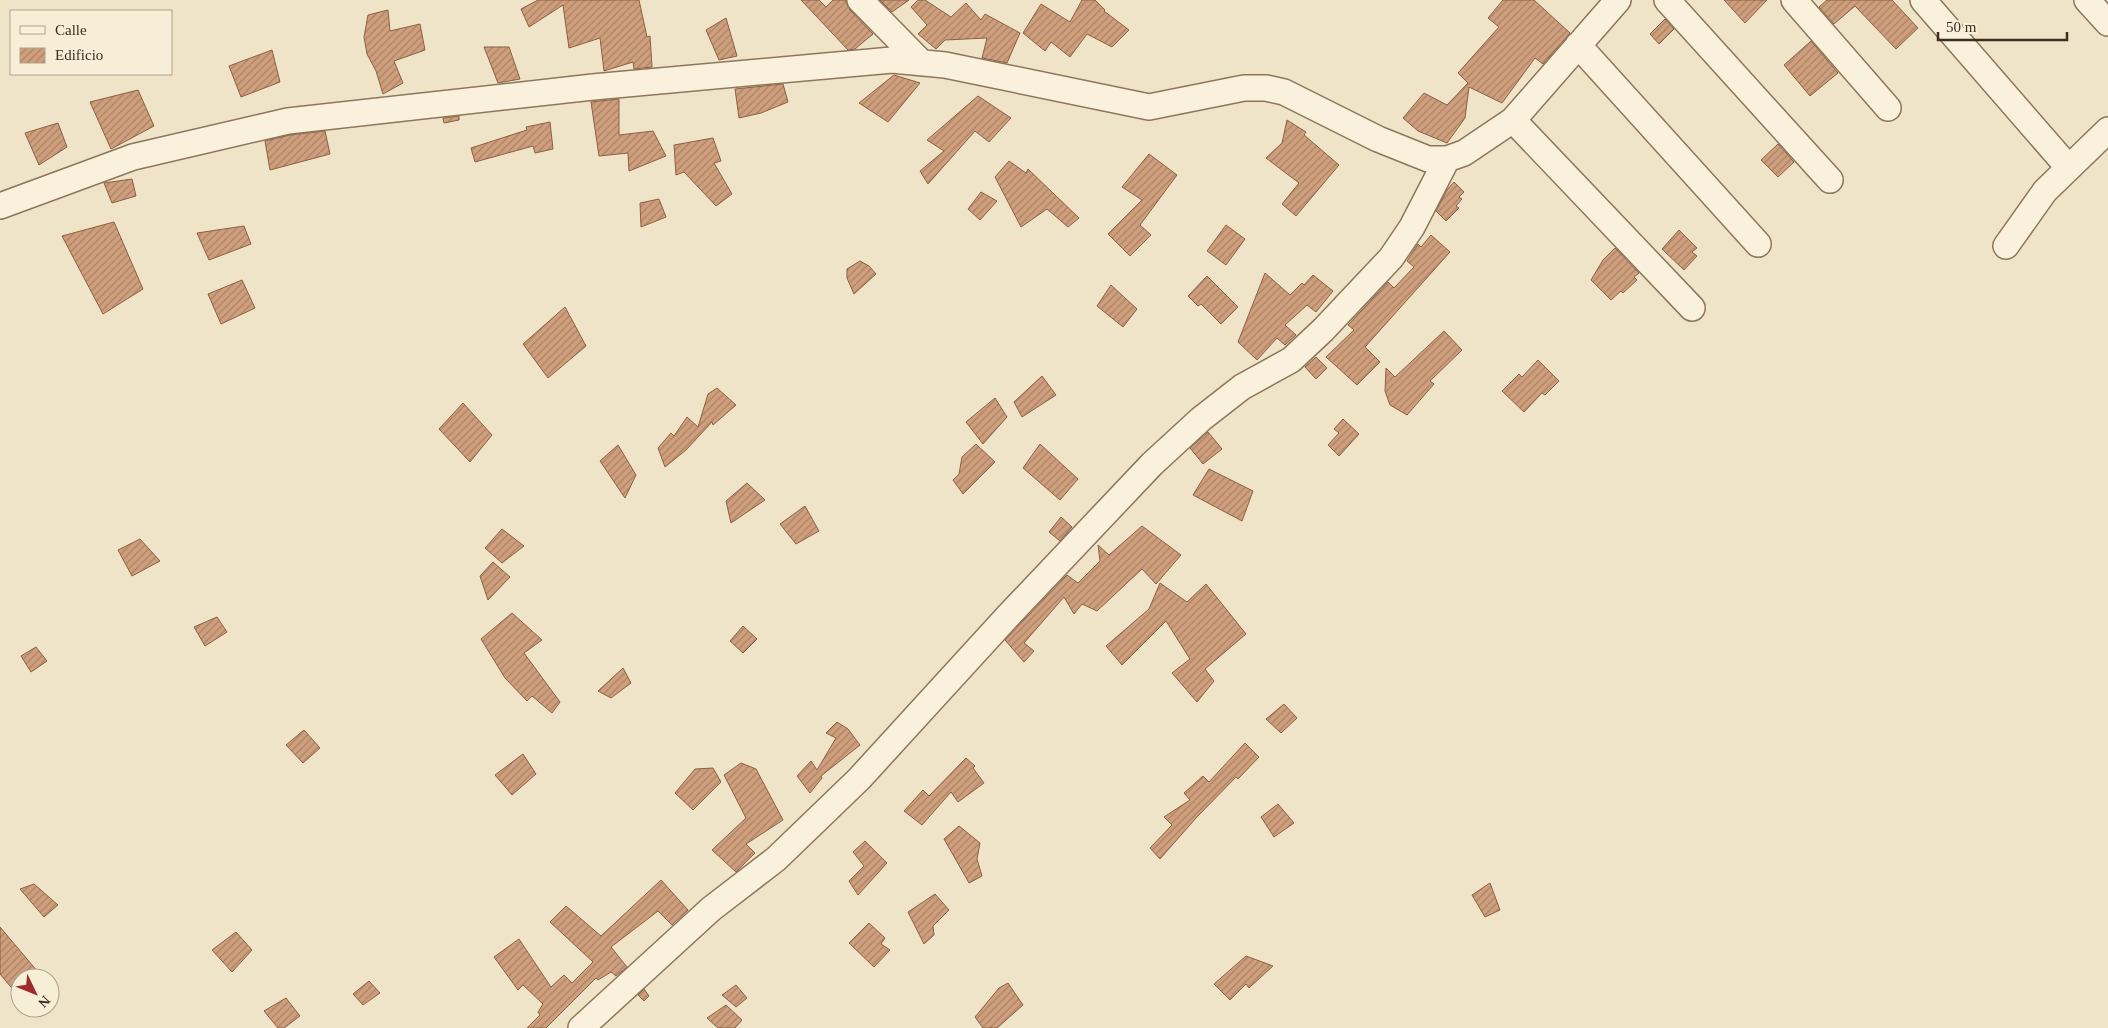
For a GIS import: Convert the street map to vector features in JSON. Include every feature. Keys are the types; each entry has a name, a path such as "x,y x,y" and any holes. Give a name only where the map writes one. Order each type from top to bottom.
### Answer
{"street":[{"path":"860,0 922,63"},
{"path":"0,206 133,157 288,120 622,84 892,60 945,65 1149,107 1244,88 1266,88 1284,92 1378,139 1428,159 1447,159 1464,153 1513,120 1618,0"},
{"path":"1667,0 1830,180"},
{"path":"1794,0 1888,108"},
{"path":"1923,0 2068,167"},
{"path":"2087,0 2108,23"},
{"path":"1578,45 1758,244"},
{"path":"1513,120 1692,308"},
{"path":"2006,246 2045,191 2108,130"},
{"path":"581,1028 711,909 776,859 859,779 1008,616 1159,458 1201,418 1242,387 1291,360 1323,330 1391,258 1412,227 1447,159"}],"building":[{"path":"538,0 639,0 647,37 650,36 652,67 634,69 633,62 604,71 600,38 569,48 563,5 529,27 521,9"},
{"path":"801,0 819,0 826,7 833,0 845,0 850,10 873,34 855,49 848,50"},
{"path":"880,0 909,0 892,12"},
{"path":"918,0 925,0 951,17 966,3 981,20 985,14 1020,33 1007,63 982,58 987,38 945,40 936,49 918,34 927,25 911,7"},
{"path":"1082,0 1095,0 1104,11 1129,30 1112,47 1087,34 1070,57 1051,42 1045,51 1023,33 1041,4 1070,22"},
{"path":"1503,0 1534,0 1570,33 1543,64 1535,58 1502,103 1469,87 1465,118 1447,143 1418,131 1403,118 1424,93 1447,105 1468,83 1458,73 1499,27 1488,18"},
{"path":"1724,0 1767,0 1745,23"},
{"path":"1827,0 1892,0 1918,28 1896,49 1855,6 1834,24 1819,7"},
{"path":"388,10 390,31 420,24 425,50 394,61 403,83 383,94 376,71 367,54 364,37 368,15"},
{"path":"726,18 737,56 719,60 706,30"},
{"path":"1665,19 1674,29 1659,44 1650,34"},
{"path":"1811,41 1838,73 1810,96 1784,65"},
{"path":"484,47 509,47 520,79 498,83"},
{"path":"272,50 280,82 241,97 229,66"},
{"path":"894,75 920,83 888,122 859,103"},
{"path":"783,84 788,102 761,113 739,118 735,89"},
{"path":"138,90 154,126 111,149 90,102"},
{"path":"978,96 1011,118 989,142 975,131 928,184 920,171 944,151 927,140"},
{"path":"619,99 619,135 653,131 666,156 629,171 628,153 599,156 591,102"},
{"path":"459,116 459,120 444,123 443,118"},
{"path":"1287,120 1306,132 1304,135 1339,165 1296,216 1282,204 1299,183 1266,158 1282,143"},
{"path":"550,122 553,149 535,153 533,146 475,162 471,148 527,130 526,127"},
{"path":"58,123 67,147 39,165 25,133"},
{"path":"325,131 330,154 270,170 265,141 290,135"},
{"path":"713,138 721,161 714,163 732,194 716,206 684,172 676,175 674,145"},
{"path":"1778,144 1794,162 1778,177 1761,160"},
{"path":"1149,154 1177,175 1140,225 1151,235 1130,256 1108,234 1142,200 1122,187"},
{"path":"1009,161 1026,173 1028,169 1079,218 1068,227 1047,209 1021,227 995,177"},
{"path":"132,179 136,196 112,203 104,183"},
{"path":"1454,182 1464,192 1459,197 1462,199 1456,206 1459,208 1446,221 1436,211 1447,190"},
{"path":"981,192 997,201 980,220 968,209"},
{"path":"659,199 666,217 641,227 640,203"},
{"path":"114,222 143,289 103,314 62,236"},
{"path":"1226,225 1245,239 1226,265 1207,251"},
{"path":"244,226 251,244 209,260 197,233"},
{"path":"1679,230 1697,248 1692,252 1697,256 1684,270 1662,249"},
{"path":"1431,235 1450,252 1365,347 1380,362 1357,385 1326,357 1354,330 1348,325 1388,282 1394,288 1414,267 1407,261 1418,244 1421,247"},
{"path":"1615,248 1639,273 1634,277 1637,280 1623,293 1621,291 1611,300 1591,280 1603,260"},
{"path":"860,261 869,266 876,274 854,294 847,278 847,269"},
{"path":"1265,273 1290,295 1302,283 1304,285 1313,275 1333,291 1316,312 1307,305 1285,325 1296,335 1285,345 1277,338 1257,360 1238,342"},
{"path":"1207,276 1238,307 1221,324 1201,304 1198,306 1188,296"},
{"path":"242,280 255,308 221,324 208,294"},
{"path":"1111,285 1137,309 1123,327 1097,306"},
{"path":"565,307 586,346 548,378 523,344"},
{"path":"1444,331 1462,350 1430,381 1434,384 1407,415 1390,405 1385,391 1386,368 1395,377"},
{"path":"1316,357 1327,368 1316,379 1305,367"},
{"path":"1538,360 1559,381 1545,395 1542,393 1524,412 1502,391 1519,374 1522,377"},
{"path":"1042,376 1056,395 1022,417 1014,402"},
{"path":"717,388 736,405 713,425 712,422 686,450 665,467 658,448 671,433 674,436 687,417 698,427 708,394"},
{"path":"995,398 1007,417 983,444 966,422"},
{"path":"463,403 492,435 470,462 439,429"},
{"path":"1343,419 1359,434 1339,456 1328,445 1339,433 1334,429"},
{"path":"1208,432 1222,449 1203,464 1190,448"},
{"path":"976,444 995,462 963,494 953,480 959,474 962,457"},
{"path":"1040,444 1078,479 1060,500 1023,468"},
{"path":"618,445 636,475 625,498 600,461"},
{"path":"1209,469 1253,491 1242,521 1193,495"},
{"path":"747,483 765,500 731,523 726,501"},
{"path":"805,506 819,531 796,544 780,524"},
{"path":"1061,517 1072,527 1060,541 1049,532"},
{"path":"1142,526 1181,555 1156,584 1142,569 1097,611 1082,604 1074,614 1064,597 1024,643 1034,651 1024,662 1005,640 1067,575 1078,583 1100,561 1098,545 1109,555"},
{"path":"502,529 524,546 502,563 485,548"},
{"path":"140,539 160,561 132,576 118,550"},
{"path":"493,562 510,577 488,600 480,576"},
{"path":"1160,583 1187,602 1206,584 1246,634 1205,669 1214,681 1197,702 1172,673 1190,659 1166,621 1122,665 1106,646 1149,609"},
{"path":"512,613 542,640 524,653 560,702 552,713 532,696 527,701 505,678 481,639"},
{"path":"217,617 227,632 205,646 194,627"},
{"path":"743,626 757,639 743,653 730,641"},
{"path":"36,647 47,661 31,672 21,656"},
{"path":"623,668 631,683 611,698 598,691"},
{"path":"1284,704 1297,718 1281,733 1266,719"},
{"path":"837,722 848,729 860,745 821,776 822,778 810,793 797,776 811,761 817,770 836,738 826,733"},
{"path":"304,730 320,748 303,763 286,745"},
{"path":"1245,743 1259,757 1238,779 1236,777 1196,818 1160,859 1150,848 1172,825 1164,817 1190,800 1184,793 1203,776 1209,782"},
{"path":"523,754 536,774 512,795 495,775"},
{"path":"966,758 975,766 973,768 984,783 958,802 951,792 922,825 904,811 923,790 929,796"},
{"path":"741,763 756,769 783,820 746,844 755,853 736,872 712,850 746,818 724,775"},
{"path":"713,768 721,782 693,810 675,793 695,769"},
{"path":"1278,804 1294,823 1274,837 1261,817"},
{"path":"959,826 980,843 977,859 982,876 969,883 944,839"},
{"path":"865,841 887,863 858,895 849,881 864,866 853,852"},
{"path":"661,880 688,910 672,925 658,911 611,947 627,967 616,976 611,972 598,980 596,978 546,1028 527,1028 540,1015 538,1012 543,1004 523,985 518,990 494,957 519,939 551,987 564,975 572,983 593,962 550,922 566,906 601,936"},
{"path":"1490,883 1500,910 1485,917 1472,895"},
{"path":"34,884 58,905 44,917 20,889"},
{"path":"935,894 949,910 933,926 934,935 924,944 908,912"},
{"path":"869,923 885,938 881,944 890,950 874,967 849,943"},
{"path":"0,927 35,968 10,968 10,986 0,974"},
{"path":"236,932 252,950 232,972 212,950"},
{"path":"1246,956 1273,966 1249,988 1246,984 1230,1000 1214,984"},
{"path":"369,981 380,993 363,1005 353,994"},
{"path":"1008,983 1023,1005 997,1028 983,1028 975,1017 999,988"},
{"path":"736,985 747,998 736,1007 722,995"},
{"path":"644,989 649,996 644,1001 638,995"},
{"path":"286,998 300,1016 284,1028 278,1028 264,1011"},
{"path":"726,1005 742,1020 735,1028 718,1028 707,1018"}]}
